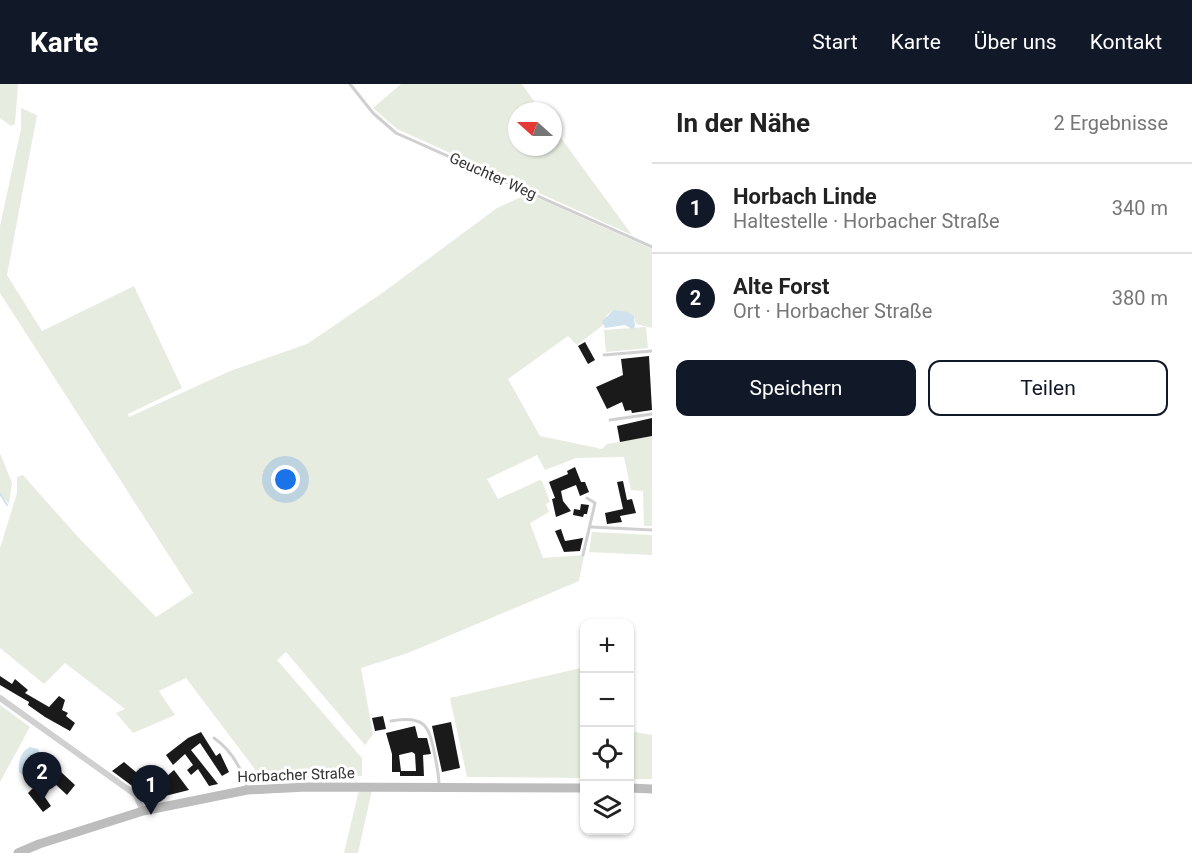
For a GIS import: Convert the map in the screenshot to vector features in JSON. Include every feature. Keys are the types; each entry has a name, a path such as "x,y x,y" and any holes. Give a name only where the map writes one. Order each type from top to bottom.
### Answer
{"main road":[{"name":"Horbacher Straße","path":"18,853 39,844 143,811 247,790 307,787 580,788"},
{"path":"634,788 652,789"}],"street":[{"path":"0,698 136,795 143,811"}],"lane":[{"name":"Geuchter Weg","path":"350,84 373,113 396,133 652,247"},
{"path":"604,355 652,351"},
{"path":"610,420 652,414"},
{"path":"583,555 595,503 587,498"},
{"path":"590,526 652,530"},
{"path":"391,721 411,718 427,727 431,737 439,787"},
{"path":"214,738 223,745 240,768 247,790"}],"shaded area":[{"path":"0,84 18,84 15,124 11,126 0,118"},
{"path":"401,84 522,84 535,102 508,102 508,156 562,156 562,139 632,235 397,129 373,108"},
{"path":"21,108 37,115 7,275 42,331 134,286 182,388 128,414 129,417 230,371 307,344 385,291 497,208 519,198 533,196 652,249 652,328 636,324 634,316 613,310 607,315 602,326 577,345 568,336 508,379 540,436 602,449 607,444 652,436 652,526 644,526 643,491 631,490 624,457 576,458 545,470 537,455 487,479 498,499 542,481 550,502 546,504 549,512 530,523 543,558 584,555 579,581 408,653 361,668 373,734 365,745 286,652 277,660 362,758 362,776 263,780 186,678 159,691 175,715 133,733 116,713 125,709 65,663 44,684 0,648 0,548 17,493 17,477 23,475 78,537 156,617 193,593 0,293 0,226 21,129"},
{"path":"646,327 648,348 606,352 604,330"},
{"path":"0,453 12,483 9,504 0,494"},
{"path":"592,532 652,535 652,555 589,552"},
{"path":"580,668 580,778 467,777 450,698"},
{"path":"0,705 30,727 0,782"},
{"path":"634,732 652,735 652,779 634,779"},
{"path":"359,790 372,790 358,853 344,853"}],"water":[{"path":"613,310 628,312 634,316 635,327 632,329 625,325 605,328 602,322"},
{"path":"30,747 38,749 40,754 31,772 25,777 19,772 19,761 22,754"}],"building":[{"path":"585,342 595,360 588,364 578,346"},
{"path":"649,356 652,410 632,413 631,410 625,411 622,402 607,409 596,387 623,375 621,359"},
{"path":"652,418 652,436 620,442 617,426"},
{"path":"575,467 581,482 585,482 589,492 580,496 576,485 561,491 563,501 571,511 556,517 552,499 555,498 549,482 568,474 567,471"},
{"path":"623,481 627,500 632,499 636,513 620,516 622,522 607,524 605,513 623,509 617,482"},
{"path":"581,504 589,505 587,514 583,517 573,515 574,509 580,510"},
{"path":"561,529 565,541 583,538 580,551 564,552 555,531"},
{"path":"0,676 12,684 15,679 28,690 25,693 49,707 59,696 65,700 62,710 68,713 66,716 75,723 70,731 45,717 28,705 29,702 0,685"},
{"path":"383,716 386,729 375,731 372,718"},
{"path":"451,722 460,768 442,772 432,726"},
{"path":"415,726 418,738 427,738 431,754 423,755 424,776 400,776 400,772 392,772 392,754 386,733","holes":["412,752 415,754 416,771 401,771 399,755"]},
{"path":"201,732 216,756 220,753 229,772 222,776 200,743 191,750 218,784 209,786 198,769 191,775 187,770 193,765 185,754 173,765 166,755 188,738"},
{"path":"124,762 137,773 155,766 166,777 174,770 189,790 145,801 139,791 112,771"},
{"path":"45,767 57,777 61,772 75,785 67,795 52,781 42,793 51,806 43,812 28,793 41,780 37,776"}],"waterway":[{"path":"0,494 7,505"}],"place":[{"name":"Alte Forst","path":"42,802"},
{"name":"Horbach Linde","path":"151,815"}]}
